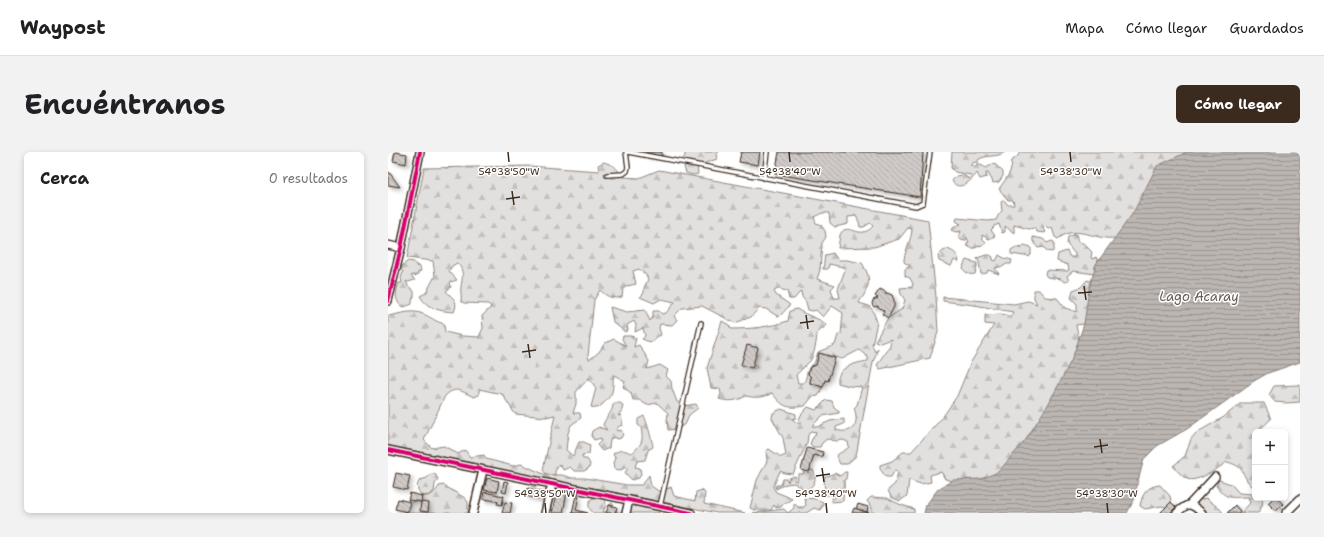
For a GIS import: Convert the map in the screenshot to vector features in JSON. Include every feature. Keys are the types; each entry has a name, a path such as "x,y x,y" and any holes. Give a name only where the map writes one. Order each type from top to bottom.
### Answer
{"street":[{"path":"388,301 401,248 420,152"},
{"path":"388,245 401,248"},
{"path":"388,450 691,513"},
{"path":"473,513 483,470"},
{"path":"1177,513 1184,506 1190,504 1215,477"},
{"path":"545,513 552,484"},
{"path":"1286,513 1300,499"},
{"path":"626,513 628,500"},
{"path":"1190,504 1202,513"}],"lane":[{"path":"607,176 623,174 627,171 627,152 916,206 923,203 930,152"},
{"path":"764,178 767,152"},
{"path":"660,506 701,323"}],"green space":[{"path":"685,152 719,152 716,153 717,159 697,166 698,174 693,175 686,173 684,167 690,163 682,160 685,156"},
{"path":"952,152 1005,152 999,155 981,158 978,160 978,163 975,162 971,164 971,166 981,165 986,168 993,164 996,165 1003,172 1003,176 999,182 993,183 988,173 986,173 987,177 980,179 977,173 965,184 958,186 952,181 956,176 964,175 969,179 971,175 955,172 951,168"},
{"path":"1020,152 1208,152 1128,237 1109,238 1075,232 1064,235 1058,239 1055,237 1052,228 1048,229 1045,226 1043,228 1045,233 1037,232 1034,228 1029,229 1014,225 1014,233 1005,226 1005,232 1002,233 999,224 994,226 991,230 995,236 989,239 982,235 982,239 986,243 975,248 971,248 966,245 969,242 967,238 965,241 961,240 959,237 961,231 956,232 951,230 957,225 961,224 956,221 957,218 988,221 996,220 1002,211 1001,202 1004,200 1008,205 1014,205 1013,200 1008,200 999,189 1010,171 1012,164 1010,162 1018,156"},
{"path":"604,162 614,166 624,177 639,178 659,170 928,220 938,332 930,358 880,369 877,365 890,345 891,339 880,343 875,341 888,318 902,309 905,300 901,294 900,288 912,287 913,284 910,278 905,276 905,269 910,266 904,262 912,229 908,228 899,239 874,247 838,248 840,235 844,230 849,229 863,232 869,230 873,226 870,223 864,227 860,227 856,216 848,217 848,224 835,227 830,223 829,213 822,213 814,217 816,223 821,225 825,231 826,237 822,243 820,270 817,279 835,285 831,289 834,298 840,298 838,289 845,270 843,267 829,264 828,269 823,269 825,255 833,253 838,260 862,263 867,272 869,282 859,303 869,306 873,311 877,322 872,345 875,352 878,348 873,362 856,456 847,464 840,464 836,456 849,447 848,442 843,440 836,441 827,439 820,447 813,447 810,444 816,432 811,431 808,435 807,443 793,474 780,471 773,487 776,492 792,499 783,504 781,507 776,508 774,505 771,510 754,510 750,508 757,480 767,461 766,451 769,449 781,457 786,455 783,438 772,418 773,413 781,409 796,414 796,418 792,419 797,423 801,423 799,419 808,407 816,410 826,400 832,401 834,407 839,411 839,413 822,416 812,426 817,427 830,421 844,419 844,424 836,427 836,430 847,431 854,427 856,414 854,408 857,405 862,387 838,383 838,378 840,373 847,367 868,361 868,357 859,350 842,359 819,353 816,365 812,367 810,383 823,387 818,396 812,397 805,406 799,407 786,406 772,393 766,396 746,396 733,400 719,399 721,394 720,389 711,388 707,368 722,321 729,325 731,329 767,326 788,321 790,311 797,309 827,325 817,333 813,356 810,361 796,375 798,383 803,383 809,368 814,364 818,352 835,345 838,335 841,334 843,313 832,306 823,317 816,310 808,310 801,291 794,299 789,299 787,291 778,289 774,291 776,295 790,305 779,317 766,309 759,308 751,317 735,323 702,306 682,308 674,316 677,320 672,325 660,324 659,328 661,335 656,337 652,342 647,341 642,339 645,336 643,328 635,332 636,325 634,321 627,325 628,330 625,332 613,322 610,307 627,312 645,310 650,321 653,317 653,311 659,311 662,314 666,313 675,302 661,299 654,303 640,297 644,293 644,288 648,279 639,269 633,271 636,284 627,286 623,289 622,297 610,297 600,290 594,300 588,356 589,360 599,352 605,343 614,339 626,346 622,339 623,336 631,336 636,338 634,347 639,345 649,361 647,369 660,365 668,370 666,376 671,381 672,389 677,402 684,406 696,404 698,408 689,415 686,423 678,429 668,430 668,413 657,403 647,405 639,400 633,400 631,393 623,387 625,381 614,375 613,390 610,396 598,408 591,407 596,388 589,378 576,392 576,404 573,413 580,413 581,418 571,425 568,433 566,450 573,456 579,442 584,442 590,445 589,454 582,455 583,459 587,459 590,464 589,468 584,471 574,471 570,467 563,470 560,464 555,471 555,475 627,485 642,485 649,475 651,486 660,492 671,487 674,496 695,501 696,492 702,490 705,493 704,504 745,513 717,513 537,477 539,484 533,487 529,483 534,476 388,447 388,316 406,312 415,312 426,315 444,324 445,332 462,336 479,337 483,328 482,316 491,307 488,304 464,303 461,301 462,274 461,268 457,263 452,266 449,271 457,280 450,282 451,287 446,291 456,302 454,312 430,307 420,296 426,293 435,276 433,261 407,258 424,168 528,166 599,171 598,165","holes":["479,389 502,394 515,414 546,417 555,415 543,470 546,474 555,475 546,475 521,464 513,466 486,459 484,455 470,457 465,450 458,454 444,446 432,448 424,440 445,396 452,391 459,390 474,397 479,395"]},
{"path":"1076,234 1078,242 1083,243 1092,252 1092,259 1096,257 1099,263 1095,266 1095,274 1073,271 1067,276 1069,281 1064,282 1061,279 1047,277 1045,274 1046,270 1069,270 1068,265 1057,261 1058,254 1067,251 1070,257 1075,257 1075,254 1067,244 1068,237"},
{"path":"1033,237 1043,239 1047,243 1052,241 1054,242 1054,250 1052,252 1047,251 1044,247 1038,248 1034,243 1035,242 1033,242"},
{"path":"1024,245 1031,247 1031,255 1029,257 1026,255 1011,254 1011,250 1016,247 1021,248"},
{"path":"948,249 958,257 959,262 954,260 951,266 939,261 938,256 943,251"},
{"path":"990,255 993,257 993,260 996,261 999,255 1012,260 1011,264 1006,264 995,268 999,274 988,270 987,273 981,274 977,258"},
{"path":"966,260 977,263 975,274 968,274 963,269"},
{"path":"408,261 414,262 417,267 417,265 420,267 421,271 415,276 411,276 415,280 408,282 406,281 408,286 414,291 414,296 412,304 404,307 397,301 396,292 399,283 402,283 401,278 403,272 401,269"},
{"path":"1087,280 1096,283 1084,324 1076,325 1079,340 1076,359 1067,388 998,476 962,483 945,479 941,472 930,475 931,482 921,484 909,480 907,496 900,501 891,497 888,490 895,484 898,472 895,470 891,477 886,477 880,469 880,465 892,461 903,452 911,452 942,418 957,396 971,362 994,325 985,324 985,315 1001,314 1011,316 1013,312 943,301 943,297 1014,304 1028,301 1037,304 1034,298 1034,290 1039,290 1045,297 1057,298 1065,308 1077,312 1077,304 1071,298 1073,290 1081,287"},
{"path":"1300,385 1300,402 1275,402 1269,395 1274,386"},
{"path":"616,403 623,405 618,416 621,415 623,426 621,425 616,429 617,431 621,430 623,434 621,438 616,439 614,437 610,440 609,448 602,451 597,445 601,441 601,438 594,440 591,436 592,431 599,427 607,430 603,425 613,405"},
{"path":"1241,403 1264,403 1271,419 1260,429 1252,429 1252,486 1238,466 1227,462 1208,474 1192,480 1187,479 1173,466 1185,456 1191,439 1196,433 1224,417"},
{"path":"644,416 653,447 648,450 645,460 637,461 635,467 640,468 641,474 639,478 632,480 625,472 628,469 614,469 613,463 615,458 613,454 622,450 632,453 640,445 642,435 641,427 638,425 638,419"},
{"path":"810,470 813,470 815,479 813,485 808,489 805,490 797,486 795,483 786,484 776,489 775,486 781,485 783,479 787,479 788,482 789,478 795,476 796,477 794,480 797,481 798,474 803,474 804,471 809,472"},
{"path":"847,472 846,479 844,480 843,501 832,502 832,498 834,496 833,493 831,495 825,495 824,477 835,473 840,476"},
{"path":"431,474 435,474 438,479 435,484 434,491 430,495 422,496 419,492 418,482 427,478"},
{"path":"1219,480 1231,484 1239,493 1252,494 1252,501 1263,501 1261,508 1258,513 1241,513 1250,503 1248,497 1227,496 1216,486"},
{"path":"443,485 465,498 468,502 468,513 402,513 408,512 414,500 433,494 439,486"},
{"path":"1160,485 1170,496 1171,502 1167,507 1161,506 1145,509 1140,506 1146,491 1152,487"},
{"path":"595,496 601,497 605,501 606,506 603,512 609,511 609,505 612,503 618,513 594,513 589,507 589,503"},
{"path":"871,497 887,498 914,509 914,513 872,513 872,508 867,501"},
{"path":"804,498 816,499 823,502 823,506 820,510 814,508 806,513 788,513 794,508 794,503 798,507 804,507 806,505"},
{"path":"1206,498 1223,513 1201,513 1196,510 1197,501"},
{"path":"647,500 658,505 659,513 618,513 629,508 629,505"},
{"path":"784,509 788,513 753,513"}],"water":[{"name":"Lago Acaray","path":"1187,152 1300,152 1300,362 1268,373 1254,381 1187,429 1157,446 1144,459 1134,500 1127,513 924,513 926,505 938,489 953,480 981,479 998,472 1025,441 1049,403 1072,359 1084,324 1089,289 1096,264 1133,213 1157,166"}],"building":[{"path":"395,152 407,154 406,164 393,161"},
{"path":"646,152 662,152 662,156 645,155"},
{"path":"741,152 760,152 758,165 739,162"},
{"path":"779,152 923,152 920,197 775,174"},
{"path":"389,172 400,187 388,185"},
{"path":"880,289 886,292 885,294 887,293 892,295 894,300 894,307 888,318 882,314 884,311 877,306 874,307 872,304 873,300 878,298 875,296"},
{"path":"747,345 758,348 752,368 741,365"},
{"path":"819,353 835,358 828,381 825,380 823,387 810,383 811,377 808,374 810,367 816,365"},
{"path":"807,448 823,452 822,457 814,455 809,472 801,470"},
{"path":"396,473 410,476 407,490 393,487"},
{"path":"487,478 499,481 497,492 484,490"},
{"path":"504,481 508,482 506,493 502,492"},
{"path":"528,488 545,492 543,500 526,496"},
{"path":"557,490 567,492 563,513 552,513"},
{"path":"484,492 504,496 502,505 497,504 498,501 483,499"},
{"path":"410,493 422,496 421,502 408,500"},
{"path":"576,495 579,496 576,510 588,513 572,513"},
{"path":"398,499 410,502 407,512 395,509"},
{"path":"1270,501 1280,501 1283,504 1276,511 1268,503"},
{"path":"421,502 429,503 428,512 420,511"},
{"path":"505,502 512,503 510,513 502,513"},
{"path":"1171,502 1176,507 1170,513 1160,513"},
{"path":"858,504 868,507 867,512 856,509"},
{"path":"609,505 617,507 615,513 606,513"},
{"path":"1235,505 1240,511 1239,513 1227,513"},
{"path":"854,508 869,513 852,513"}],"cycle path":[{"path":"388,301 401,248 420,152"},
{"path":"388,450 691,513"}]}
